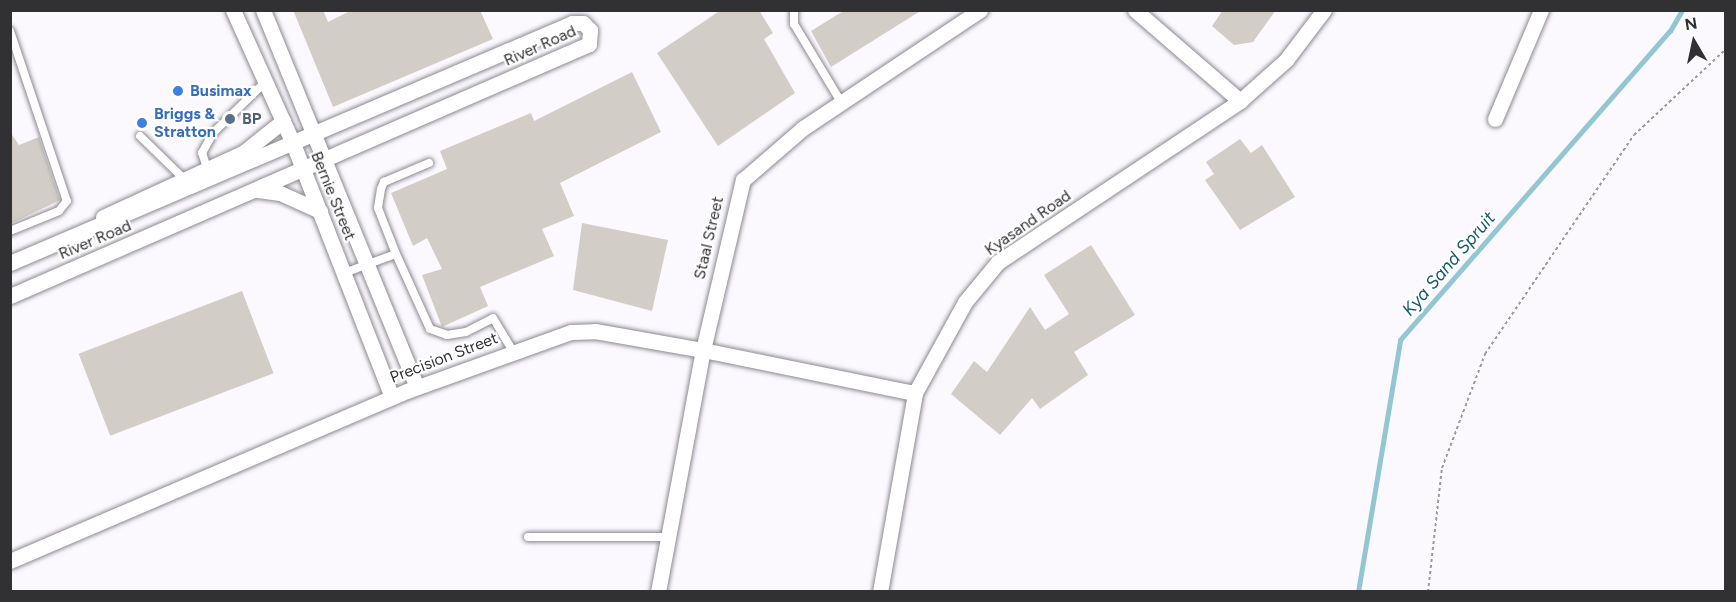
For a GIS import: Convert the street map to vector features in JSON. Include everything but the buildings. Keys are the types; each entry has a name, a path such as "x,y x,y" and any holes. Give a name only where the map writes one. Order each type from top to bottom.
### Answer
{"street":[{"name":"Bernie Street","path":"233,10 294,146 392,398"},
{"name":"Bernie Street","path":"263,10 328,161 417,387"},
{"name":"Staal Street","path":"658,591 703,350 743,180 778,147 980,10"},
{"path":"1135,10 1240,101"},
{"name":"Kyasand Road","path":"880,591 915,393 941,340 998,262 1240,101 1286,60 1324,10"},
{"path":"1495,119 1540,10"},
{"name":"River Road","path":"10,263 294,146 572,23 584,23 590,30 589,44 328,161 10,296"},
{"path":"84,232 118,207 257,145 283,121"},
{"path":"257,190 280,193 320,211"},
{"name":"Precision Street","path":"10,561 417,387 571,332 595,331 703,350 915,393"}],"lane":[{"path":"794,10 795,24 842,104"},
{"path":"10,32 28,76 67,201 59,211 10,231"},
{"path":"207,168 202,153 213,133 264,83"},
{"path":"140,136 183,178"},
{"path":"429,163 384,182 381,189 378,208 396,254 430,329 447,335 466,332 493,318 513,351"},
{"path":"344,273 396,254"},
{"path":"528,537 669,537"}],"path":[{"path":"1428,591 1442,468 1485,354 1634,135 1725,49"}],"waterway":[{"name":"Kya Sand Spruit","path":"1358,592 1400,340 1670,31 1682,10"}],"place":[{"name":"Busimax","path":"178,91"},
{"name":"BP","path":"230,119"},
{"name":"Briggs & Stratton","path":"142,123"}]}
